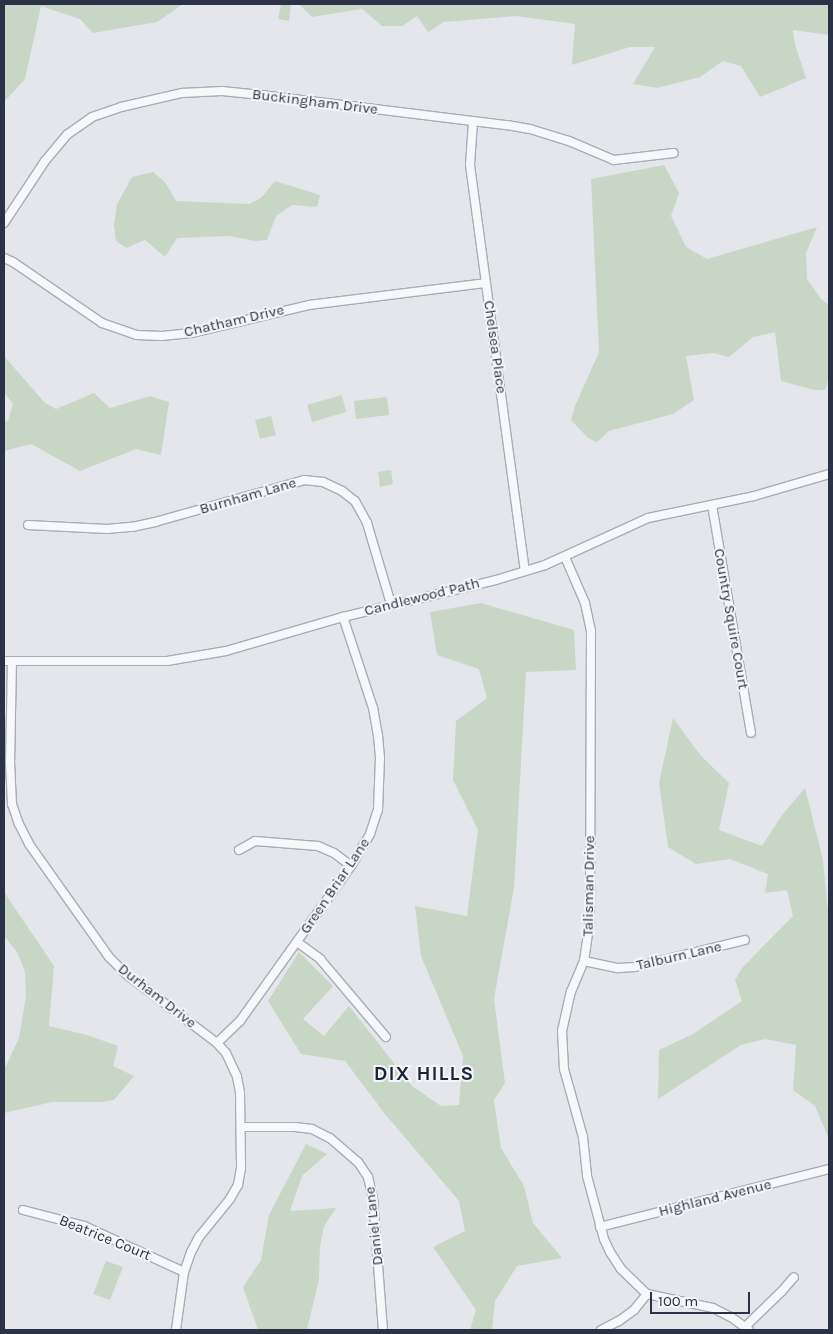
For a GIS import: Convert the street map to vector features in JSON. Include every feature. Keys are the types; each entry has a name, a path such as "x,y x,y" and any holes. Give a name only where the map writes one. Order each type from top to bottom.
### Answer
{"street":[{"name":"Buckingham Drive","path":"4,223 45,161 68,134 92,117 121,107 182,93 222,91 251,94 530,129 569,141 614,160 674,153"},
{"name":"Chelsea Place","path":"473,122 470,165 525,571"},
{"name":"Chatham Drive","path":"4,258 13,262 102,324 136,335 162,336 191,333 308,305 486,283"},
{"name":"Candlewood Path","path":"4,661 168,661 226,650 343,616 525,571 564,557 648,518 754,496 829,474"},
{"name":"Burnham Lane","path":"28,525 107,529 132,527 304,480 323,482 342,491 355,501 367,523 391,604"},
{"name":"Country Squire Court","path":"712,505 751,732"},
{"name":"Talisman Drive","path":"564,557 585,603 591,631 590,920 584,961 566,1012 562,1031 564,1069 583,1137 587,1176 600,1227 610,1252 621,1269 647,1294"},
{"name":"Green Briar Lane","path":"217,1043 240,1020 351,866 370,834 378,810 380,758 372,708 343,616"},
{"name":"Durham Drive","path":"12,661 10,762 12,804 29,844 109,957 126,974 217,1043 226,1053 237,1077 241,1127 241,1168 238,1185 225,1206 199,1237 184,1272 176,1330"},
{"path":"239,850 255,841 318,846 334,853 351,866"},
{"name":"Talburn Lane","path":"584,961 618,968 635,967 745,940"},
{"path":"297,942 320,959 386,1037"},
{"name":"Daniel Lane","path":"241,1127 312,1129 330,1138 358,1162 368,1177 373,1198 383,1330"},
{"name":"Highland Avenue","path":"600,1227 829,1169"},
{"name":"Beatrice Court","path":"23,1210 77,1223 184,1272"},
{"path":"601,1330 634,1310 647,1294 713,1308 748,1328 794,1277"}],"green space":[{"path":"4,4 183,4 157,22 93,33 80,19 41,6 25,79 4,102"},
{"path":"281,4 291,4 289,21 278,19"},
{"path":"299,4 829,4 829,35 793,30 795,44 806,78 760,97 741,66 723,61 700,77 657,88 633,84 655,47 630,47 572,65 575,24 516,16 444,22 428,32 417,16 402,26 382,26 362,9 312,17"},
{"path":"664,165 679,193 671,216 686,247 707,259 817,227 806,253 807,279 821,299 829,305 829,378 825,390 814,390 781,381 775,332 753,337 729,357 713,353 686,356 694,400 673,414 609,431 597,442 588,438 571,420 575,406 599,352 591,179"},
{"path":"153,172 165,182 176,201 249,204 261,198 275,181 320,195 317,207 292,205 276,216 267,240 255,241 229,236 177,238 165,257 145,240 126,248 116,241 114,225 117,204 132,177"},
{"path":"4,356 45,403 56,409 94,393 110,408 150,396 169,402 161,455 136,449 80,471 31,444 4,451 4,422 8,421 13,404 4,392"},
{"path":"342,395 346,412 312,422 307,405"},
{"path":"387,397 389,415 356,419 354,401"},
{"path":"271,416 276,435 260,439 255,420"},
{"path":"391,470 393,484 380,487 378,472"},
{"path":"481,603 574,630 576,670 526,672 514,888 494,999 505,1083 494,1100 501,1148 524,1186 533,1223 562,1258 517,1266 495,1301 492,1330 470,1330 476,1310 433,1247 465,1231 459,1201 385,1114 345,1061 301,1054 268,1001 299,952 333,986 303,1019 324,1036 349,1006 412,1086 441,1106 459,1105 463,1056 421,956 415,906 467,916 478,830 453,780 456,721 487,698 479,669 437,655 430,612"},
{"path":"673,718 701,756 729,783 719,830 762,846 782,815 805,788 823,860 829,922 829,1139 815,1106 793,1090 796,1045 765,1039 741,1045 658,1099 659,1050 693,1034 742,1001 735,980 742,968 793,916 787,890 765,893 768,874 730,859 696,864 668,847 659,783"},
{"path":"4,892 54,966 49,1026 87,1035 118,1046 113,1066 134,1076 114,1100 102,1102 52,1102 4,1113 4,1070 19,1038 26,996 25,972 17,952 4,936"},
{"path":"306,1144 327,1154 302,1176 290,1211 336,1208 324,1226 320,1246 319,1279 307,1330 258,1330 243,1287 261,1260 269,1215"},
{"path":"106,1261 123,1267 110,1300 93,1294"}],"district":[{"name":"DIX HILLS","path":"424,1073"}]}
